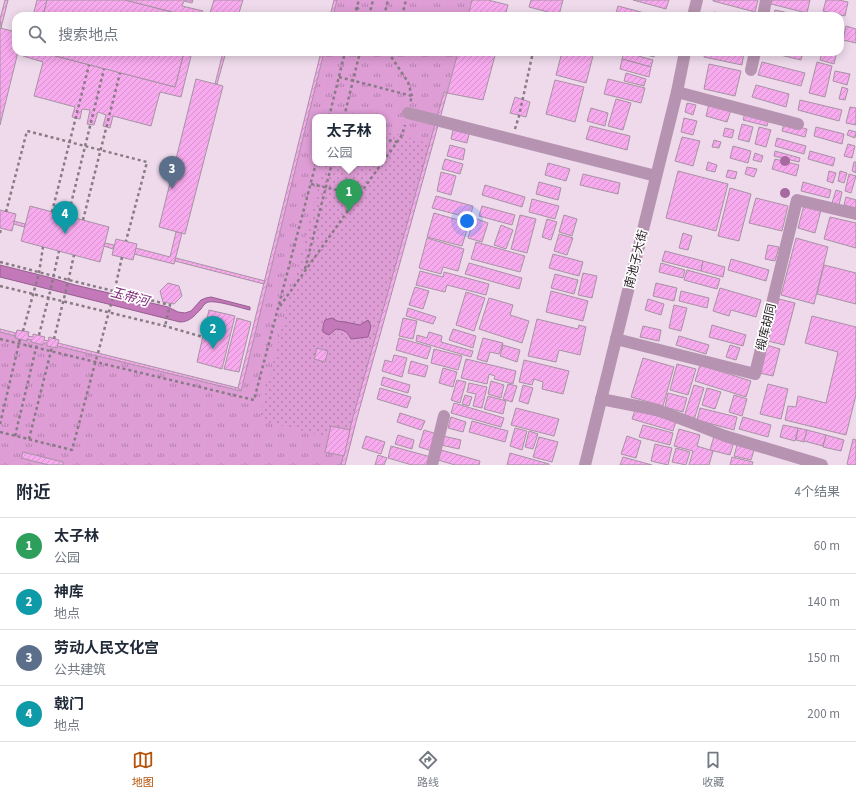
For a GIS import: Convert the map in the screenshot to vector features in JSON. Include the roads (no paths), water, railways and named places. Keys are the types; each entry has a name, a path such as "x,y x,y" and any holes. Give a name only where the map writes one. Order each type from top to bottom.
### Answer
{"street":[{"path":"694,12 697,0"},
{"path":"764,12 766,0"},
{"name":"南池子大街","path":"585,465 677,92 684,56"},
{"path":"751,70 754,56"},
{"path":"677,92 798,124"},
{"path":"408,113 656,176"},
{"name":"缎库胡同","path":"616,339 755,374 797,200 856,214"},
{"path":"601,399 657,410 725,436 822,465"},
{"path":"432,465 444,416"}],"place":[{"name":"劳动人民文化宫","path":"172,189"},
{"name":"太子林","path":"349,212"},
{"name":"戟门","path":"65,234"},
{"name":"神库","path":"213,349"}],"water label":[{"name":"玉带河","path":"130,296"}]}
